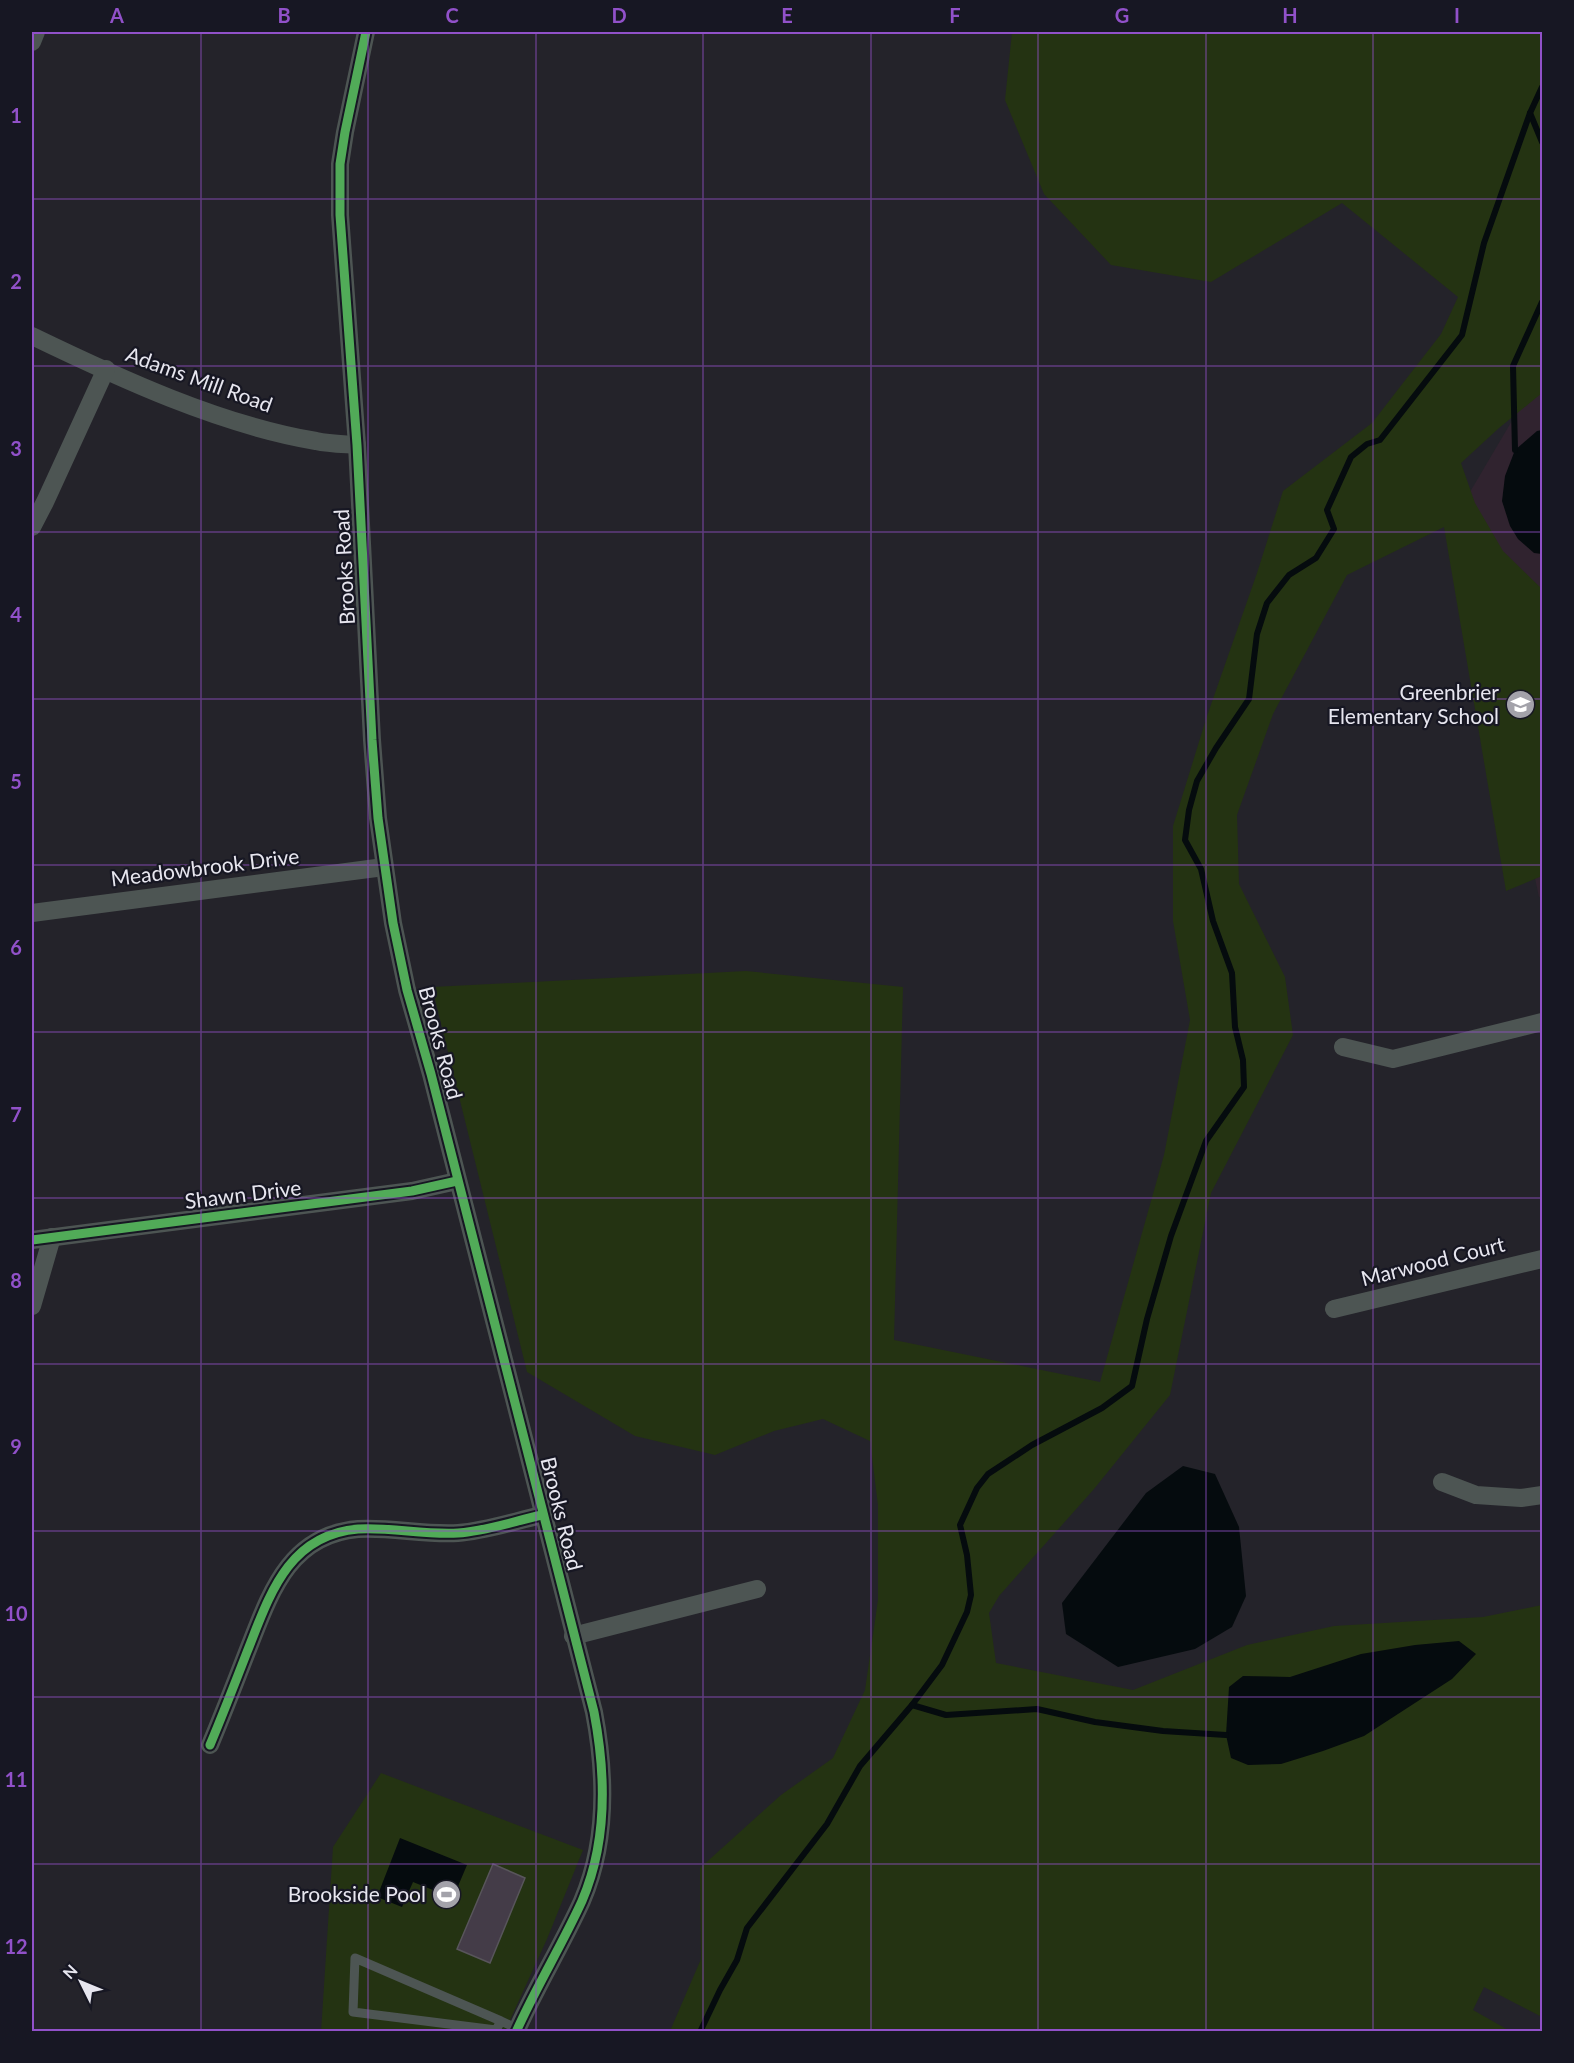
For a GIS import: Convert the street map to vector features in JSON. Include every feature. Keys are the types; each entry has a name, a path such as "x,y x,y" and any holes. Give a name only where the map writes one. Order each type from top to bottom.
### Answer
{"street":[{"path":"32,42 36,32"},
{"name":"Brooks Road","path":"366,32 348,109 340,164 340,215 357,445 372,740 384,867 407,990 594,1713 601,1750 603,1789 600,1835 593,1868 582,1900 517,2030"},
{"name":"Adams Mill Road","path":"32,336 183,403 224,418 316,442 357,445"},
{"path":"32,527 106,369"},
{"name":"Meadowbrook Drive","path":"32,913 384,867"},
{"path":"1343,1047 1393,1059 1542,1022"},
{"name":"Shawn Drive","path":"32,1240 412,1191 457,1181"},
{"path":"32,1306 52,1237"},
{"name":"Marwood Court","path":"1334,1309 1542,1258"},
{"path":"1442,1482 1476,1495 1521,1498 1542,1495"},
{"path":"210,1746 270,1593 285,1569 310,1545 332,1535 355,1530 382,1528 429,1533 456,1533 542,1515"},
{"path":"573,1636 757,1589"}],"lane":[{"path":"501,2021 496,2030 353,2012 355,1958 501,2021 517,2030"}],"shaded area":[{"name":"Greenbrier Elementary School","path":"1542,370 1542,896 1539,897 1457,514"},
{"path":"1542,430 1542,554 1534,553 1518,539 1510,526 1502,501 1505,476 1515,450 1537,431"},
{"path":"1183,1466 1215,1474 1239,1527 1246,1596 1232,1627 1195,1649 1118,1667 1066,1634 1062,1603 1146,1493"},
{"path":"1459,1641 1476,1654 1452,1679 1364,1736 1281,1764 1248,1765 1231,1758 1226,1735 1229,1687 1243,1676 1290,1677 1361,1654 1415,1645"},
{"path":"400,1838 467,1865 453,1898 413,1882 402,1907 377,1897"}],"green space":[{"path":"1012,32 1542,32 1542,393 1461,463 1475,503 1503,551 1542,589 1542,876 1506,891 1444,527 1347,575 1273,714 1237,815 1239,884 1285,977 1293,1035 1211,1193 1170,1395 1094,1489 999,1596 989,1613 996,1663 1133,1690 1247,1645 1334,1626 1483,1617 1542,1605 1542,2017 1484,1987 1473,2010 1510,2031 670,2031 701,1959 700,1868 781,1795 833,1758 865,1690 878,1600 878,1505 870,1441 823,1419 774,1431 715,1455 635,1436 527,1372 432,987 746,971 903,987 894,1340 1100,1382 1164,1155 1190,1020 1173,921 1173,826 1207,716 1283,491 1372,423 1441,334 1458,297 1342,203 1211,282 1111,265 1044,194 1005,100"},
{"name":"Brookside Pool","path":"381,1773 583,1850 547,1939 505,2031 321,2032 333,1847"}],"building":[{"path":"493,1864 525,1878 490,1963 457,1949"}],"waterway":[{"path":"700,2032 737,1960 747,1928 827,1824 860,1766 912,1705 942,1665 967,1612 971,1595 967,1555 960,1525 977,1488 988,1474 1032,1445 1102,1408 1132,1386 1147,1319 1171,1236 1206,1141 1244,1087 1243,1060 1235,1027 1232,973 1213,921 1201,869 1185,840 1189,810 1197,781 1249,699 1257,634 1267,603 1289,575 1316,558 1334,529 1327,510 1351,457 1367,444 1380,440 1462,335 1484,243 1530,113 1542,87"},
{"path":"1530,113 1542,142"},
{"path":"1515,450 1513,366 1542,302"},
{"path":"912,1705 946,1715 1037,1709 1095,1722 1163,1731 1226,1735"}],"cycle path":[{"path":"366,32 340,164 340,215 357,445 378,818 393,923 407,990 431,1074 594,1712 601,1760 600,1831 597,1855 590,1878 582,1901 516,2032"},
{"path":"32,1240 412,1191 457,1181"},
{"path":"210,1745 273,1590 297,1556 314,1543 334,1534 358,1529 458,1533 490,1528 542,1515"}],"place":[{"name":"Greenbrier Elementary School","path":"1520,705"},
{"name":"Brookside Pool","path":"447,1895"}]}
